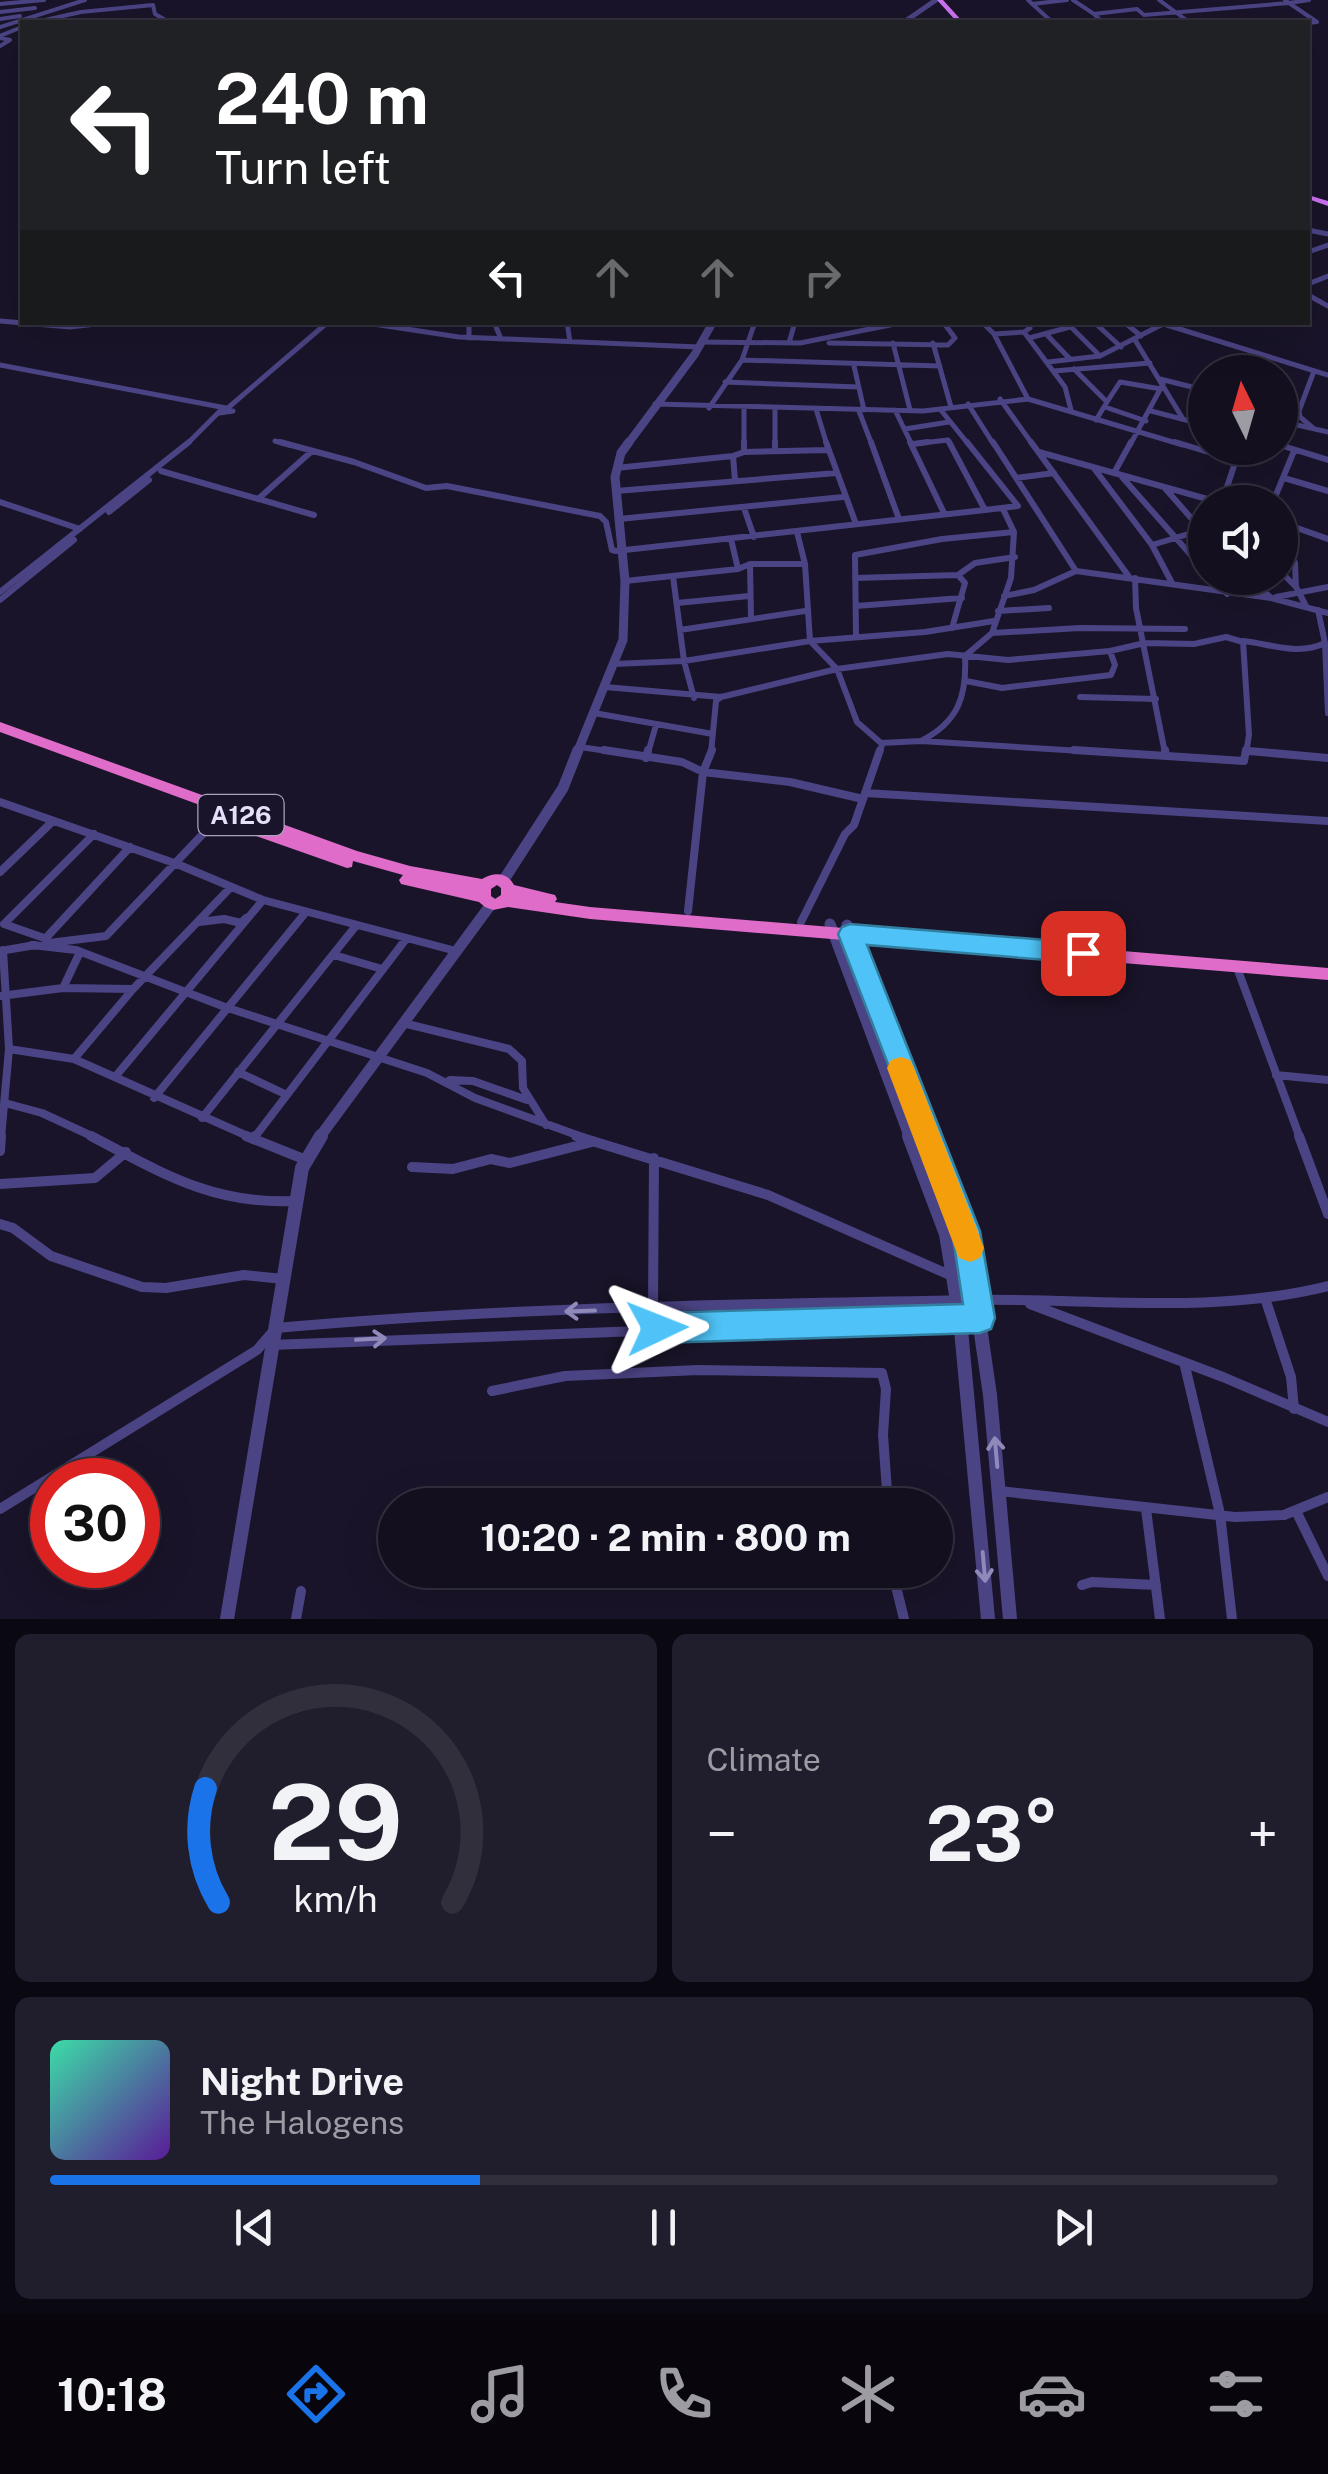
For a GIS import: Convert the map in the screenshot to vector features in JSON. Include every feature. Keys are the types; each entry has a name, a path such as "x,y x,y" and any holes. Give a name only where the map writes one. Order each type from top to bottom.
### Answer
{"highway":[{"name":"A126","path":"0,727 354,856 496,893 1328,974"},
{"name":"A126","path":"0,736 363,868 496,893 840,929 1328,965"}],"main road":[{"path":"938,0 958,20"}],"street":[{"path":"35,15 36,0"},
{"path":"0,4 44,0"},
{"path":"56,0 60,9"},
{"path":"0,12 35,15 85,0"},
{"path":"121,0 132,8"},
{"path":"907,20 938,0"},
{"path":"1030,2 1070,0 1100,20"},
{"path":"1126,0 1150,20"},
{"path":"1158,0 1186,20"},
{"path":"1144,14 1309,0"},
{"path":"1030,2 1050,20"},
{"path":"1287,2 1317,22"},
{"path":"0,19 155,3"},
{"path":"1094,14 1137,10"},
{"path":"1310,23 1328,21"},
{"path":"0,37 10,40 0,46"},
{"path":"47,325 88,325"},
{"path":"0,596 162,471 325,325"},
{"path":"440,334 442,325"},
{"path":"469,325 469,338"},
{"path":"495,325 501,339"},
{"path":"567,325 570,342"},
{"path":"227,1619 295,1201 306,1160 456,951 555,802 625,632 616,468 621,454 711,325"},
{"path":"708,408 742,360 754,325"},
{"path":"789,343 794,325"},
{"path":"800,343 893,325"},
{"path":"904,325 916,343"},
{"path":"411,326 469,338 570,342 948,345 955,341 945,325"},
{"path":"985,325 994,334 1028,399"},
{"path":"1026,335 1028,325"},
{"path":"994,334 1047,335 1068,325 1100,356"},
{"path":"1097,325 1121,347"},
{"path":"1127,325 1138,338 1182,419"},
{"path":"1048,362 1100,356 1159,325"},
{"path":"1164,325 1259,355"},
{"path":"1056,333 1082,338"},
{"path":"1026,335 1070,396 1071,410"},
{"path":"1047,335 1070,359"},
{"path":"892,343 910,410"},
{"path":"933,343 951,407"},
{"path":"742,360 940,366"},
{"path":"1054,370 1150,363"},
{"path":"854,366 862,410 899,519"},
{"path":"1298,366 1328,374"},
{"path":"0,367 226,411"},
{"path":"0,367 226,411"},
{"path":"1074,369 1106,405 1146,421"},
{"path":"1313,428 1300,417 1299,410 1314,371"},
{"path":"726,382 859,387"},
{"path":"1096,420 1120,382 1188,388"},
{"path":"1117,474 1161,384"},
{"path":"1000,399 1132,578 1166,756"},
{"path":"655,404 910,410 1028,399 1188,446"},
{"path":"968,404 1076,571"},
{"path":"744,407 744,452"},
{"path":"775,408 775,450"},
{"path":"816,409 842,497 856,524"},
{"path":"274,441 426,488 447,486 600,516 606,522 612,550 623,550 1018,506 940,409"},
{"path":"895,410 944,513"},
{"path":"0,596 226,411"},
{"path":"1151,411 1188,421"},
{"path":"904,429 950,422"},
{"path":"1298,424 1328,432"},
{"path":"913,444 948,440 985,510"},
{"path":"616,468 744,452 828,450"},
{"path":"258,499 312,451"},
{"path":"1039,452 1188,493"},
{"path":"1298,452 1328,460"},
{"path":"733,456 735,480"},
{"path":"1281,485 1289,465"},
{"path":"1093,467 1152,545 1172,583"},
{"path":"162,471 314,515"},
{"path":"616,491 836,473"},
{"path":"1016,478 1054,473"},
{"path":"1117,474 1188,553"},
{"path":"1284,478 1328,490"},
{"path":"1164,487 1188,513"},
{"path":"618,519 842,497"},
{"path":"0,502 80,529"},
{"path":"744,508 754,536"},
{"path":"992,633 1014,558 1014,532 1003,508"},
{"path":"1298,529 1328,539"},
{"path":"797,532 805,564 805,612 810,640 837,669 855,716 883,744 921,741 1244,761 1249,751 1243,642"},
{"path":"856,636 852,559 865,552 942,539 1014,532"},
{"path":"1152,545 1188,535"},
{"path":"731,540 738,569"},
{"path":"855,578 958,575 975,563 1014,558"},
{"path":"625,581 738,569 750,564 805,564"},
{"path":"750,564 750,618"},
{"path":"1004,596 1034,590 1076,571 1188,586"},
{"path":"952,628 965,583 958,575"},
{"path":"673,576 684,661 694,698"},
{"path":"1298,590 1328,587"},
{"path":"1298,592 1306,606"},
{"path":"1238,595 1271,598 1328,613"},
{"path":"1268,595 1271,598"},
{"path":"1271,598 1281,595"},
{"path":"677,603 749,596"},
{"path":"856,606 962,598"},
{"path":"998,611 1049,608"},
{"path":"1318,610 1325,643 1328,713"},
{"path":"680,630 805,612"},
{"path":"614,664 684,661 810,640 994,622"},
{"path":"964,656 992,633 1080,628 1185,630"},
{"path":"688,912 703,772 713,749 716,701 722,698 837,669 903,658 964,656 1008,660 1110,651 1145,643 1194,644 1226,637 1302,650 1325,643"},
{"path":"966,681 1002,688 1110,675 1115,665 1110,651"},
{"path":"921,741 950,722 966,681 964,656"},
{"path":"605,687 722,698"},
{"path":"1080,697 1156,699"},
{"path":"594,713 713,734"},
{"path":"646,758 656,725"},
{"path":"800,922 845,834 854,825 883,744"},
{"path":"580,747 682,762 703,772 864,796 1328,821"},
{"path":"1249,751 1328,758"},
{"path":"2,804 177,864 264,900 456,951"},
{"path":"0,1151 8,1049 1,951 106,936 219,817"},
{"path":"0,872 53,821"},
{"path":"56,943 2,923 94,834"},
{"path":"45,939 130,847"},
{"path":"74,1059 133,989 230,888"},
{"path":"194,925 205,920 241,923 264,900"},
{"path":"115,1078 264,900"},
{"path":"154,1098 306,912"},
{"path":"202,1118 354,927"},
{"path":"840,929 932,1190 954,1277 988,1619"},
{"path":"840,929 966,1231 978,1300 1010,1619"},
{"path":"254,1139 406,939"},
{"path":"32,945 80,952 144,978 445,1080 475,1098 546,1125 768,1195 954,1277"},
{"path":"63,988 80,952"},
{"path":"334,955 382,969"},
{"path":"1236,965 1328,1214"},
{"path":"3,996 63,988 133,989"},
{"path":"403,1023 510,1049 522,1061 518,1074 527,1100 546,1125"},
{"path":"8,1049 74,1059 154,1098 306,1160"},
{"path":"238,1072 287,1094"},
{"path":"1276,1076 1328,1080"},
{"path":"445,1080 474,1082 527,1100"},
{"path":"3,1098 66,1122 214,1196 250,1203 295,1201"},
{"path":"412,1167 452,1169 491,1158 510,1163 596,1141"},
{"path":"0,1184 93,1178 126,1152"},
{"path":"653,1309 654,1158"},
{"path":"0,1224 13,1228 51,1256 142,1287 166,1288 244,1275 283,1280"},
{"path":"0,1509 275,1336 400,1317 978,1300 1092,1304 1265,1298 1328,1286"},
{"path":"1265,1298 1290,1377 1294,1409"},
{"path":"1021,1301 1184,1362 1328,1422"},
{"path":"275,1336 980,1318"},
{"path":"1184,1362 1220,1514 1232,1619"},
{"path":"492,1391 565,1376 698,1370 882,1373 886,1390 883,1434 887,1488"},
{"path":"999,1491 1146,1510 1220,1514 1284,1514 1328,1497"},
{"path":"1146,1510 1160,1619"},
{"path":"1296,1511 1328,1576"},
{"path":"1082,1585 1156,1585"},
{"path":"896,1588 904,1619"},
{"path":"296,1619 301,1591"}],"slow traffic":[{"path":"901,1068 970,1248"}],"route":[{"path":"657,1328 980,1318 966,1231 850,934 1083,953"}]}
